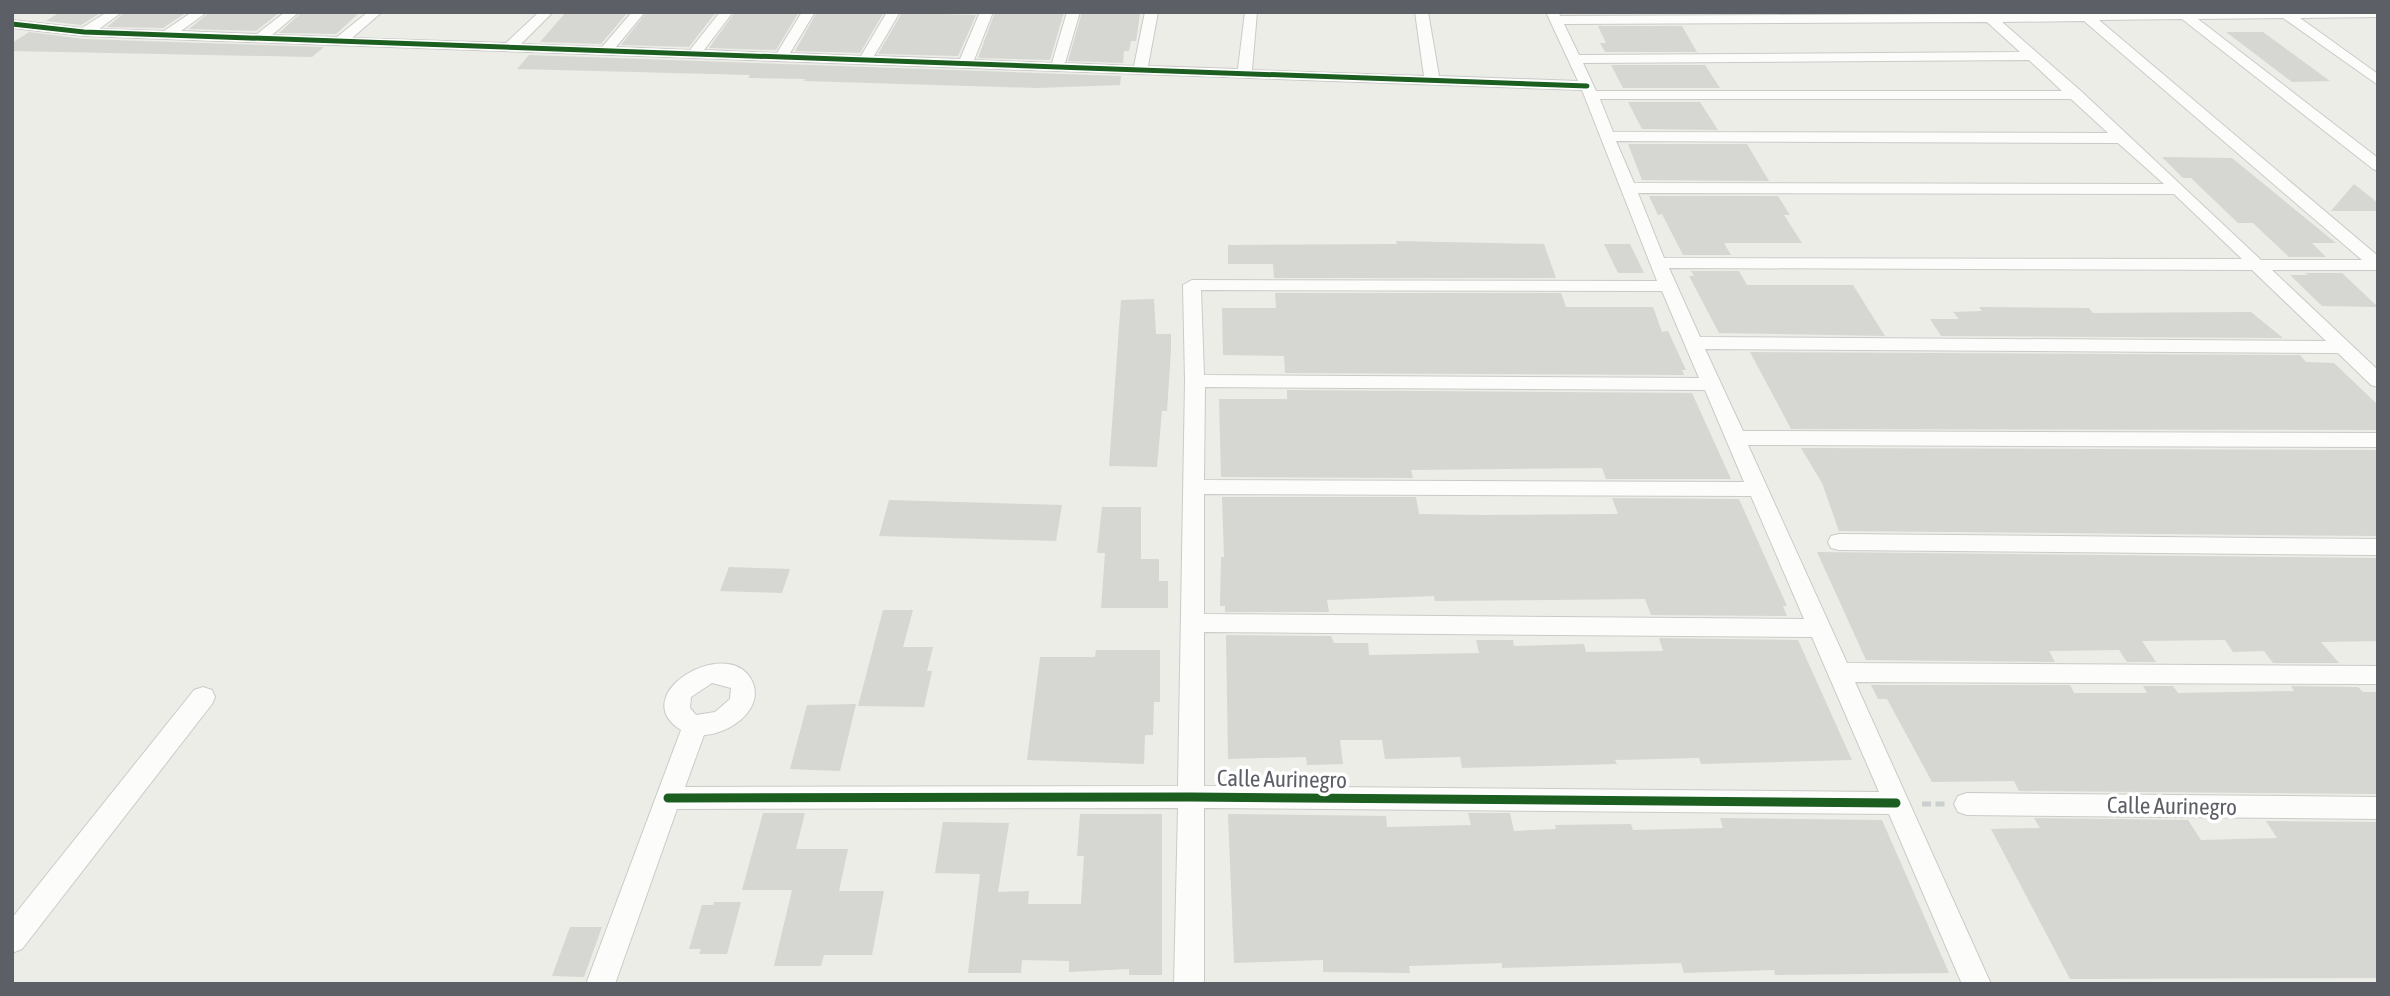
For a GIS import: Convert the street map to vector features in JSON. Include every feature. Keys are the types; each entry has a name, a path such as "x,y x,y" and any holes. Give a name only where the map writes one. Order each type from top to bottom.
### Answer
{"street":[{"path":"32,12 12,24 84,32 1432,79 1588,90 2077,95"},
{"path":"84,32 116,12"},
{"path":"167,35 201,12"},
{"path":"260,38 293,12"},
{"path":"340,41 376,12"},
{"path":"510,47 547,12"},
{"path":"605,51 639,12"},
{"path":"694,54 727,12"},
{"path":"782,56 810,12"},
{"path":"866,59 894,12"},
{"path":"965,64 987,12"},
{"path":"1057,68 1074,12"},
{"path":"1140,70 1152,12"},
{"path":"1245,73 1251,12"},
{"path":"1421,12 1432,79"},
{"path":"2286,14 2378,81"},
{"path":"1987,15 2178,189 2378,381"},
{"path":"2184,15 2378,166"},
{"path":"1977,984 1658,263 1588,90 1554,16 2378,15"},
{"path":"2086,16 2378,265"},
{"path":"1573,59 2031,56"},
{"path":"1607,136 2120,138"},
{"path":"1627,188 2178,189"},
{"path":"1658,263 2378,265"},
{"path":"1189,984 1195,381 1192,285 1670,286"},
{"path":"1695,343 2343,347"},
{"path":"1195,381 1713,384"},
{"path":"1737,438 2378,440"},
{"path":"1194,487 1759,489"},
{"path":"1839,542 2378,547"},
{"path":"1193,623 1821,628"},
{"path":"1840,673 2378,675"},
{"path":"12,940 203,697"},
{"path":"600,984 695,725"},
{"name":"Calle Aurinegro","path":"668,798 1191,797 1896,803"},
{"name":"Calle Aurinegro","path":"1967,804 2378,808"}],"path":[{"path":"1896,803 1967,804"}],"building":[{"path":"60,12 102,12 81,25 46,21"},
{"path":"125,12 187,12 163,28 107,27"},
{"path":"210,12 280,12 256,31 189,29"},
{"path":"302,12 360,12 336,34 279,33"},
{"path":"566,12 628,12 601,44 540,42"},
{"path":"647,12 716,12 689,47 621,45"},
{"path":"735,12 799,12 776,50 709,48"},
{"path":"817,12 884,12 860,53 795,51"},
{"path":"995,12 1064,12 1050,60 978,58"},
{"path":"1082,12 1140,14 1136,41 1131,41 1129,51 1124,51 1123,63 1068,61"},
{"path":"902,13 976,15 958,56 878,54"},
{"path":"1598,26 1682,26 1697,52 1605,52 1600,43 1606,43"},
{"path":"29,32 84,39 324,47 312,57 12,51 12,43"},
{"path":"2226,32 2263,32 2330,81 2292,82"},
{"path":"529,55 1121,76 1120,85 1037,88 748,78 750,75 517,69"},
{"path":"1611,65 1705,65 1720,88 1623,88"},
{"path":"1628,102 1700,102 1718,130 1642,129"},
{"path":"1628,144 1747,144 1769,181 1642,180"},
{"path":"2162,157 2232,158 2336,243 2312,243 2326,257 2289,257 2253,223 2238,223 2191,178 2183,178"},
{"path":"2354,184 2378,203 2378,211 2331,211"},
{"path":"1649,196 1778,196 1790,215 1784,215 1802,243 1724,243 1731,255 1683,255 1662,214 1658,215"},
{"path":"1396,241 1544,244 1556,278 1274,278 1273,264 1228,264 1228,245 1397,244"},
{"path":"1604,244 1630,244 1644,273 1618,273"},
{"path":"1691,271 1739,271 1747,285 1853,285 1885,336 1719,333 1689,276 1694,276"},
{"path":"2305,273 2342,273 2378,307 2322,306 2290,275 2308,275"},
{"path":"1275,293 1561,293 1566,307 1653,307 1662,332 1668,331 1686,370 1682,370 1684,375 1285,373 1284,356 1223,355 1222,308 1276,308"},
{"path":"1154,299 1156,334 1171,334 1167,411 1162,411 1157,467 1109,466 1121,300"},
{"path":"1979,307 2089,308 2093,313 2251,312 2283,338 1941,336 1930,319 1959,319 1953,312 1982,311"},
{"path":"1750,352 2300,355 2306,362 2334,363 2378,405 2378,430 1791,429"},
{"path":"1287,390 1692,393 1731,479 1606,479 1602,468 1411,470 1413,478 1221,477 1219,399 1287,399"},
{"path":"1801,448 2378,450 2378,536 1839,531 1822,483"},
{"path":"1222,497 1416,497 1419,514 1482,515 1618,514 1612,498 1739,499 1787,606 1783,606 1787,616 1651,615 1645,599 1435,601 1434,596 1327,600 1329,612 1225,612 1225,606 1220,606 1221,557 1224,557"},
{"path":"889,500 1062,505 1056,541 879,536"},
{"path":"1102,507 1141,507 1141,559 1159,559 1159,581 1168,581 1168,608 1101,608 1105,553 1097,553"},
{"path":"1817,552 2378,558 2378,641 2321,642 2339,663 2273,663 2264,651 2233,652 2225,640 2142,641 2156,662 2127,662 2119,650 2049,651 2055,662 1866,660"},
{"path":"729,567 790,569 782,593 720,591"},
{"path":"883,610 913,610 903,647 933,647 927,671 932,671 924,707 858,706"},
{"path":"1226,635 1331,636 1334,643 1368,643 1369,655 1479,653 1476,640 1513,640 1514,646 1584,644 1586,652 1663,651 1659,638 1798,640 1852,760 1701,764 1699,758 1615,760 1617,764 1462,768 1460,757 1385,759 1382,740 1340,740 1343,764 1307,765 1306,757 1228,759"},
{"path":"1096,650 1160,650 1160,702 1154,702 1153,735 1145,735 1144,764 1027,760 1040,657 1095,657"},
{"path":"1871,685 2070,685 2074,693 2147,693 2143,686 2173,686 2178,693 2294,691 2291,686 2358,687 2363,692 2378,692 2378,794 2019,791 2014,781 1932,782 1887,699 1878,699"},
{"path":"856,704 840,771 790,769 807,705"},
{"path":"763,813 805,813 796,849 848,849 839,891 884,891 872,955 824,955 821,966 774,966 792,890 742,890"},
{"path":"1468,813 1510,813 1514,831 1556,829 1555,825 1631,824 1633,830 1723,828 1720,818 1882,820 1949,973 1775,975 1774,970 1684,973 1681,963 1502,968 1502,963 1409,966 1410,973 1323,972 1323,960 1234,963 1228,814 1386,816 1387,827 1471,825"},
{"path":"1080,814 1162,814 1162,975 1129,975 1129,969 1069,972 1069,961 1022,960 1021,973 968,973 980,874 935,873 943,822 1009,823 998,892 1029,891 1028,904 1081,904 1084,856 1077,856"},
{"path":"2034,818 2188,820 2201,840 2277,838 2266,821 2378,822 2378,978 2070,979 1991,829 2040,828"},
{"path":"714,902 741,902 727,954 699,954 701,949 689,949 702,905 713,905"},
{"path":"570,927 602,927 584,977 552,976"}],"cycle path":[{"path":"12,24 84,32 1587,86"},
{"path":"668,798 1191,797 1896,803"}]}
